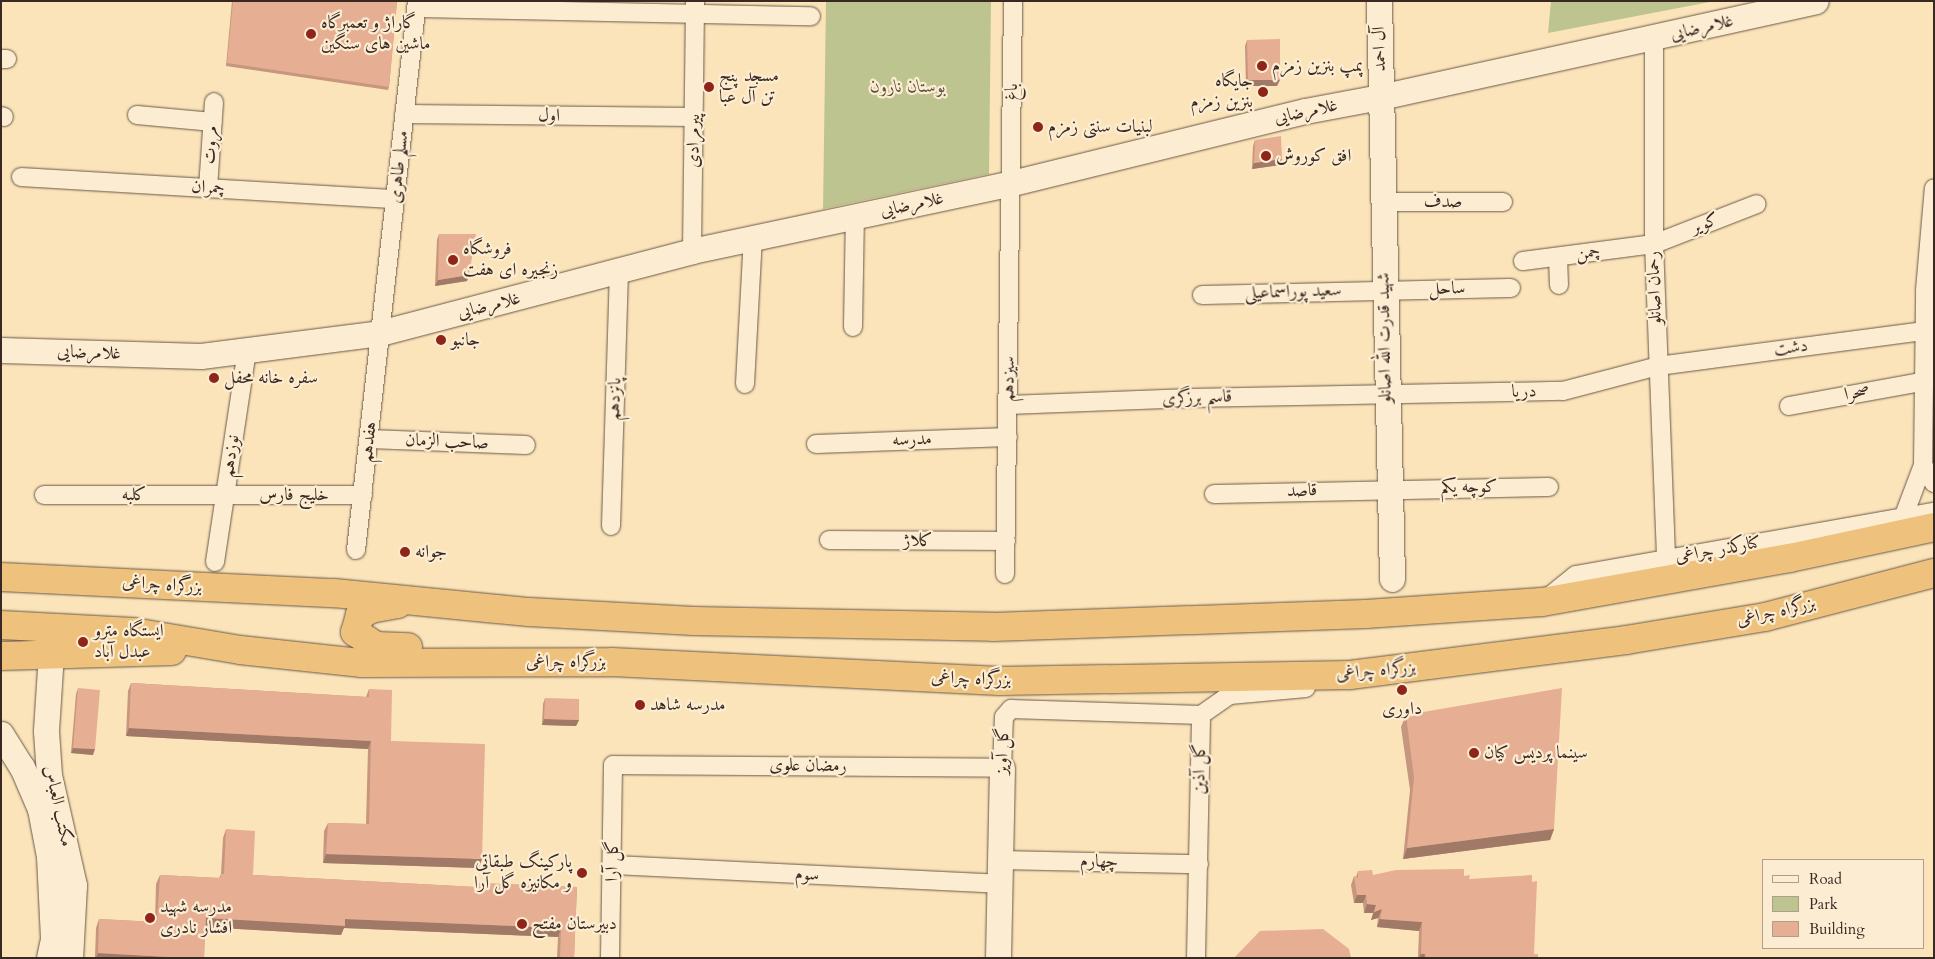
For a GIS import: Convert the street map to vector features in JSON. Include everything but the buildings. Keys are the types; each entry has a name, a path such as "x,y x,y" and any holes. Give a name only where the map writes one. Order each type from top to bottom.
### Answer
{"highway":[{"name":"بزرگراه چراغی","path":"1,577 334,593 424,600 529,612 694,621 993,626 1366,614 1542,602 1790,558 1934,527"},
{"name":"بزرگراه چراغی","path":"1,625 133,632 240,650 362,663 612,662 1000,681 1340,680 1616,641 1765,616 1934,573"},
{"path":"424,600 370,609 360,615 355,632 376,646 478,653 517,662"},
{"path":"1,656 51,653 240,650"}],"main road":[{"name":"آل احمد","path":"1379,1 1380,97"},
{"name":"غلامرضایی","path":"1,350 201,356 380,333 619,272 692,251 1012,183 1286,115 1654,39 1816,1"},
{"name":"شهید قدرت الله اصانلو","path":"1380,97 1392,579"},
{"name":"مکتب العباس","path":"51,653 46,730 49,775 74,885 70,958"},
{"name":"مکتب العباس","path":"1,734 22,767 40,809 49,856 53,939 49,958"},
{"name":"گل آویز","path":"998,958 1002,768"}],"street":[{"name":"باغ","path":"1012,183 1013,1"},
{"path":"416,5 695,8 811,16"},
{"name":"مسلم طاهری","path":"380,333 416,5"},
{"name":"پیرمرادی","path":"692,251 695,8"},
{"name":"رحمان اصانلو","path":"1654,39 1654,244 1666,558"},
{"name":"مروت","path":"208,188 214,102"},
{"name":"اول","path":"404,114 694,117"},
{"path":"137,115 213,122"},
{"name":"چمران","path":"21,177 395,199"},
{"name":"سیزدهم","path":"1005,574 1012,183"},
{"path":"1903,518 1923,465 1929,351 1925,331 1930,276 1934,188"},
{"name":"صدف","path":"1382,202 1503,202"},
{"name":"کویر","path":"1654,244 1757,204"},
{"path":"853,328 855,217"},
{"path":"745,384 753,238"},
{"name":"چمن","path":"1523,261 1654,244"},
{"path":"1558,257 1559,285"},
{"name":"پانزدهم","path":"611,526 619,272"},
{"name":"ساحل","path":"1384,289 1511,288"},
{"name":"سعید پوراسماعیلی","path":"1202,295 1384,289"},
{"name":"دشت","path":"1658,366 1925,331"},
{"name":"هفدهم","path":"356,550 380,333"},
{"name":"نوزدهم","path":"215,562 247,350"},
{"name":"دریا","path":"1386,395 1563,391 1658,366"},
{"name":"صحرا","path":"1789,406 1926,381"},
{"name":"قاسم برزگری","path":"1008,405 1386,395"},
{"name":"مدرسه","path":"816,444 1008,437"},
{"name":"صاحب الزمان","path":"369,439 526,445"},
{"path":"1923,465 1934,483"},
{"name":"کوچه یکم","path":"1389,488 1549,487"},
{"name":"قاصد","path":"1214,494 1389,488"},
{"name":"کلبه","path":"44,495 225,496"},
{"name":"خلیج فارس","path":"225,496 363,495"},
{"name":"کنارکذر چراغی","path":"1542,602 1576,574 1934,512"},
{"name":"کلاژ","path":"829,540 1006,541"},
{"path":"1201,715 1230,695 1340,680"},
{"name":"گل آویز","path":"1002,768 1004,717 1010,709 1201,715"},
{"name":"گل آذین","path":"1196,958 1201,715"},
{"name":"رمضان علوی","path":"613,764 1002,768"},
{"name":"گل آرا","path":"610,958 614,865 613,764"},
{"name":"چهارم","path":"1000,860 1199,864"},
{"name":"سوم","path":"614,865 999,884"}],"green space":[{"name":"بوستان نارون","path":"826,1 991,1 989,174 823,209"},
{"path":"1551,1 1715,1 1548,33"}],"place":[{"name":"گاراژ و تعمیرگاه ماشین های سنگین","path":"311,34"},
{"name":"پمپ بنزین زمزم","path":"1262,66"},
{"name":"مسجد پنج تن آل عبا","path":"709,87"},
{"name":"جایگاه بنزین زمزم","path":"1263,92"},
{"name":"لبنیات سنتی زمزم","path":"1038,127"},
{"name":"افق کوروش","path":"1266,156"},
{"name":"فروشگاه زنجیره ای هفت","path":"453,260"},
{"name":"جانبو","path":"441,340"},
{"name":"سفره خانه محفل","path":"214,378"},
{"name":"جوانه","path":"405,552"},
{"name":"ایستگاه مترو عبدل آباد","path":"83,642"},
{"name":"داوری","path":"1402,690"},
{"name":"مدرسه شاهد","path":"640,705"},
{"name":"سینما پردیس کیان","path":"1474,753"},
{"name":"پارکینگ طبقاتی و مکانیزه گل آرا","path":"582,873"},
{"name":"مدرسه شهید افشار نادری","path":"150,918"},
{"name":"دبیرستان مفتح","path":"522,924"}]}
